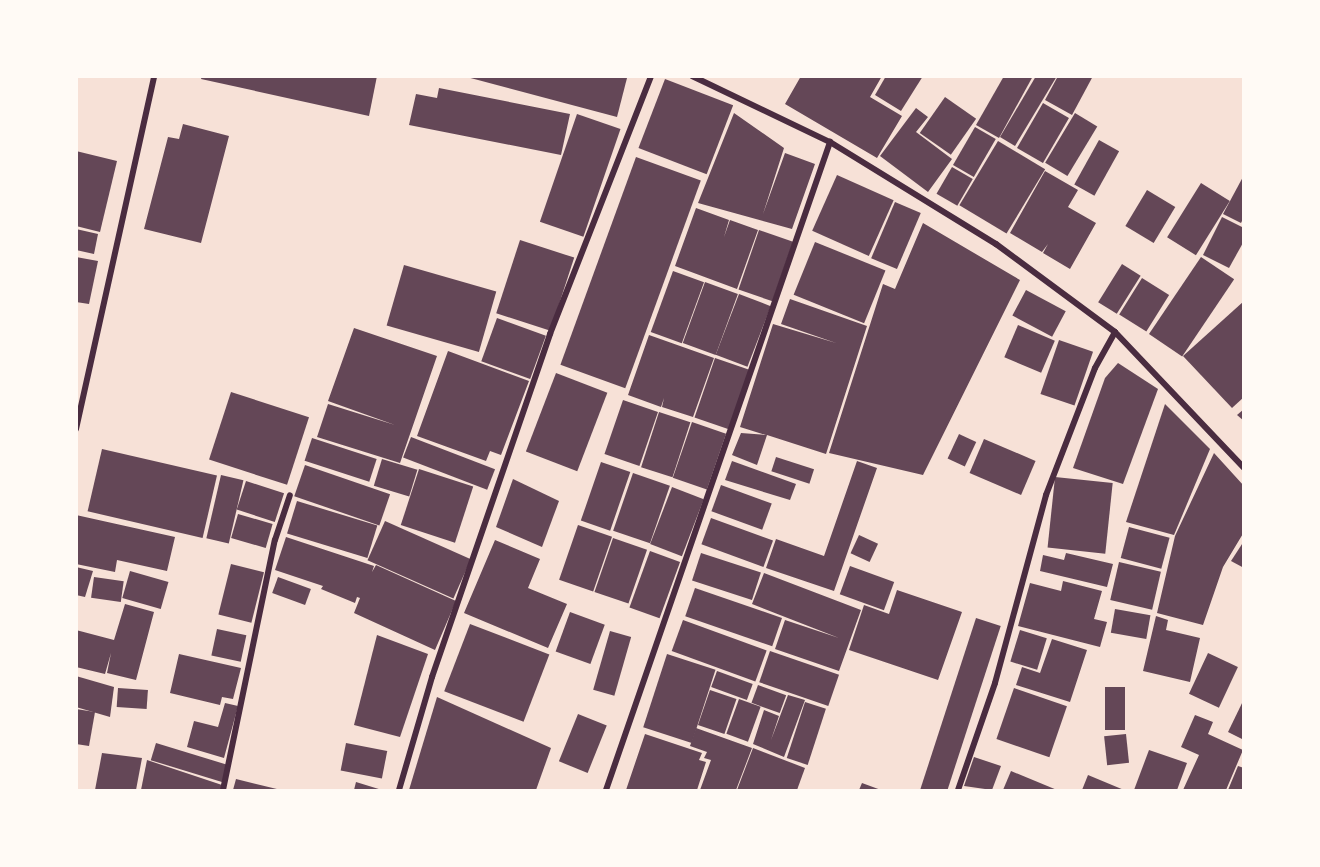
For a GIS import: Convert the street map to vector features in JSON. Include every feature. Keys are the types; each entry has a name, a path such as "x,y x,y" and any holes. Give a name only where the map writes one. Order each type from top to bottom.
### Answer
{"street":[{"path":"76,429 154,76"},
{"path":"399,790 432,677 550,334 651,76"},
{"path":"692,76 830,142 996,244 1115,332 1244,468"},
{"path":"606,790 830,142"},
{"path":"958,790 995,682 1046,495 1095,368 1115,332"},
{"path":"223,790 275,540 290,495"}],"building":[{"path":"202,76 377,76 369,116 201,79"},
{"path":"463,76 621,76 627,78 617,117"},
{"path":"801,76 882,76 870,97 902,116 877,158 785,104"},
{"path":"886,76 923,76 901,111 875,95"},
{"path":"1004,76 1033,76 999,138 976,125"},
{"path":"1036,76 1057,76 1015,146 1000,137"},
{"path":"1058,76 1093,76 1072,115 1045,100"},
{"path":"665,79 733,105 707,174 638,148"},
{"path":"439,88 570,114 561,155 409,125 416,94 437,98"},
{"path":"945,97 976,119 951,155 920,133"},
{"path":"1043,103 1069,118 1043,163 1017,148"},
{"path":"916,108 928,117 916,132 952,159 928,192 880,156"},
{"path":"734,113 784,148 763,214 785,153 815,164 792,229 698,203"},
{"path":"1075,113 1097,126 1067,176 1045,163"},
{"path":"577,114 620,129 583,237 540,222"},
{"path":"183,124 229,136 201,243 144,229 168,137 179,139"},
{"path":"975,127 996,139 974,177 953,165"},
{"path":"1099,140 1119,151 1094,196 1074,185"},
{"path":"998,141 1045,169 1007,234 959,205"},
{"path":"76,151 117,161 100,232 76,226"},
{"path":"636,157 701,181 625,388 560,365"},
{"path":"952,167 973,179 957,206 936,194"},
{"path":"1045,171 1078,190 1068,207 1096,223 1070,269 1043,253 1048,244 1042,252 1010,233"},
{"path":"837,175 894,200 869,256 812,231"},
{"path":"1244,175 1244,217 1241,223 1223,214"},
{"path":"1201,183 1230,201 1196,255 1167,237"},
{"path":"1147,190 1175,207 1154,243 1125,226"},
{"path":"895,202 921,213 897,269 871,258"},
{"path":"696,208 729,220 724,237 730,220 758,230 737,289 675,266"},
{"path":"1222,217 1244,228 1244,241 1229,268 1203,255"},
{"path":"923,223 1020,280 923,475 829,453 883,284 895,289"},
{"path":"76,229 98,234 94,254 76,250"},
{"path":"759,230 793,242 773,301 738,290"},
{"path":"520,240 574,258 550,331 496,313"},
{"path":"815,242 885,270 864,323 794,295"},
{"path":"76,257 98,261 89,304 76,302"},
{"path":"1201,257 1234,279 1182,356 1149,334"},
{"path":"1122,264 1141,276 1117,314 1098,302"},
{"path":"404,265 496,291 479,352 387,326"},
{"path":"673,271 704,282 682,343 651,332"},
{"path":"1142,278 1169,295 1146,331 1119,314"},
{"path":"705,282 738,294 716,355 683,343"},
{"path":"1026,290 1066,311 1052,337 1012,316"},
{"path":"739,294 771,306 747,367 716,355"},
{"path":"790,299 867,326 826,454 767,435 757,465 732,455 741,433 766,435 740,427 773,324 836,343 781,324"},
{"path":"1244,301 1244,397 1232,408 1183,356"},
{"path":"497,318 546,336 530,379 481,361"},
{"path":"1018,325 1055,341 1041,373 1004,357"},
{"path":"354,328 437,356 400,463 317,437 328,404 395,425 328,401"},
{"path":"649,335 714,358 693,417 662,407 664,398 661,407 628,395"},
{"path":"1059,340 1093,352 1074,406 1040,394"},
{"path":"448,351 529,381 501,455 490,451 486,461 417,436"},
{"path":"715,358 750,370 729,430 694,418"},
{"path":"1118,363 1158,389 1123,484 1073,468 1105,378"},
{"path":"556,373 607,393 577,471 526,451"},
{"path":"231,392 309,417 287,485 209,460"},
{"path":"623,400 658,412 639,466 604,454"},
{"path":"1165,404 1210,449 1174,535 1126,522"},
{"path":"1244,409 1244,421 1237,415"},
{"path":"659,412 690,422 672,477 641,467"},
{"path":"692,422 726,434 707,490 673,478"},
{"path":"959,434 976,442 965,467 948,458"},
{"path":"411,437 495,469 487,490 403,458"},
{"path":"312,438 377,459 369,482 305,461"},
{"path":"984,439 1036,461 1021,495 970,473"},
{"path":"102,449 217,476 203,538 88,511"},
{"path":"1214,453 1244,486 1244,532 1223,567 1203,625 1157,613 1175,536"},
{"path":"776,457 814,469 809,484 771,471"},
{"path":"382,459 417,470 409,497 374,486"},
{"path":"732,461 796,484 790,500 725,480"},
{"path":"857,461 877,468 834,591 766,568 776,539 824,556"},
{"path":"601,462 630,472 610,531 581,521"},
{"path":"305,465 390,494 379,526 294,496"},
{"path":"419,469 473,487 455,543 401,525"},
{"path":"633,473 670,486 650,543 613,531"},
{"path":"221,475 243,480 229,544 206,538"},
{"path":"1055,477 1113,483 1105,554 1048,548"},
{"path":"513,479 559,501 542,547 496,527"},
{"path":"246,481 284,493 275,522 237,510"},
{"path":"721,485 772,503 762,530 711,511"},
{"path":"672,487 704,499 682,556 650,544"},
{"path":"297,501 377,526 367,558 287,534"},
{"path":"238,514 273,524 266,548 231,538"},
{"path":"76,515 175,537 167,571 117,560 115,572 76,564"},
{"path":"711,518 773,541 763,567 701,544"},
{"path":"385,521 471,559 453,599 368,560"},
{"path":"578,525 612,537 593,592 559,580"},
{"path":"1129,527 1170,538 1161,569 1121,558"},
{"path":"859,535 878,544 870,562 851,553"},
{"path":"286,537 374,566 372,572 376,565 456,601 435,650 354,613 360,598 357,597 355,603 321,589 323,586 275,570"},
{"path":"613,538 647,550 628,604 594,592"},
{"path":"495,540 540,559 528,588 567,604 548,648 464,613"},
{"path":"1244,541 1244,568 1231,561"},
{"path":"650,551 680,562 660,618 629,607"},
{"path":"701,553 761,572 752,600 692,581"},
{"path":"1066,553 1113,564 1107,587 1040,571 1043,555 1064,560"},
{"path":"1119,562 1161,572 1152,610 1110,600"},
{"path":"231,564 264,572 251,623 218,614"},
{"path":"850,566 894,582 884,610 840,594"},
{"path":"76,567 93,571 85,597 76,595"},
{"path":"130,571 168,582 161,609 122,598"},
{"path":"764,573 861,610 839,671 775,649 785,620 839,638 752,604"},
{"path":"94,577 124,581 121,602 91,598"},
{"path":"278,577 311,589 305,605 272,593"},
{"path":"1063,581 1102,591 1094,619 1107,622 1100,647 1018,626 1030,583 1061,591"},
{"path":"695,588 782,618 772,646 685,616"},
{"path":"897,590 962,612 938,680 849,650 864,605 889,614"},
{"path":"125,604 154,612 136,680 107,673 111,653 105,674 76,667 76,630 114,640"},
{"path":"1115,609 1150,615 1146,639 1111,633"},
{"path":"570,612 605,625 590,664 556,651"},
{"path":"1156,616 1168,620 1166,630 1200,638 1190,682 1143,671"},
{"path":"976,618 1001,626 947,790 920,790"},
{"path":"683,620 767,650 755,681 672,651"},
{"path":"470,624 549,654 524,722 444,691"},
{"path":"217,629 246,635 241,662 211,655"},
{"path":"1020,630 1047,638 1037,670 1010,662"},
{"path":"610,631 631,637 614,696 593,690"},
{"path":"377,635 428,654 400,737 354,725"},
{"path":"1052,639 1087,650 1070,702 1016,685 1022,667 1040,673"},
{"path":"770,651 839,675 828,706 759,682"},
{"path":"1208,653 1238,667 1219,708 1189,694"},
{"path":"179,654 241,668 233,699 222,697 220,705 170,693"},
{"path":"667,654 716,670 692,743 643,727"},
{"path":"717,671 753,684 747,700 711,687"},
{"path":"76,676 114,687 110,717 76,707"},
{"path":"758,685 786,695 780,713 752,703"},
{"path":"1105,687 1125,687 1125,730 1105,730"},
{"path":"118,688 148,690 147,709 117,707"},
{"path":"1014,688 1067,706 1049,757 996,739"},
{"path":"710,690 736,699 724,734 698,725"},
{"path":"788,695 805,700 784,757 753,744 764,710 779,716 771,740"},
{"path":"437,697 551,748 536,790 409,790"},
{"path":"739,699 761,707 748,742 726,734"},
{"path":"1244,699 1244,735 1242,739 1228,732"},
{"path":"805,702 826,709 808,765 787,758"},
{"path":"225,703 238,706 224,758 187,747 194,721 218,727"},
{"path":"76,709 95,712 89,746 76,744"},
{"path":"578,714 607,726 588,773 559,761"},
{"path":"1195,715 1213,722 1208,734 1243,750 1226,790 1183,790 1199,755 1181,747"},
{"path":"696,728 752,748 736,790 700,790 711,760 704,758 707,752 690,746"},
{"path":"645,734 702,753 699,760 706,762 697,790 626,790"},
{"path":"1126,734 1129,763 1107,765 1104,736"},
{"path":"156,743 230,766 224,783 151,760"},
{"path":"346,743 387,751 382,778 341,770"},
{"path":"753,748 805,768 797,790 737,790"},
{"path":"1149,750 1187,763 1177,790 1134,790"},
{"path":"102,753 142,758 136,790 95,790"},
{"path":"974,757 1001,766 992,790 964,786"},
{"path":"147,760 222,785 221,790 141,790"},
{"path":"1238,766 1244,768 1244,790 1228,790"},
{"path":"1011,771 1057,790 1003,790"},
{"path":"1088,775 1124,790 1082,790"},
{"path":"236,779 281,790 233,790"},
{"path":"356,782 382,790 354,790"},
{"path":"862,783 881,790 859,790"}]}
